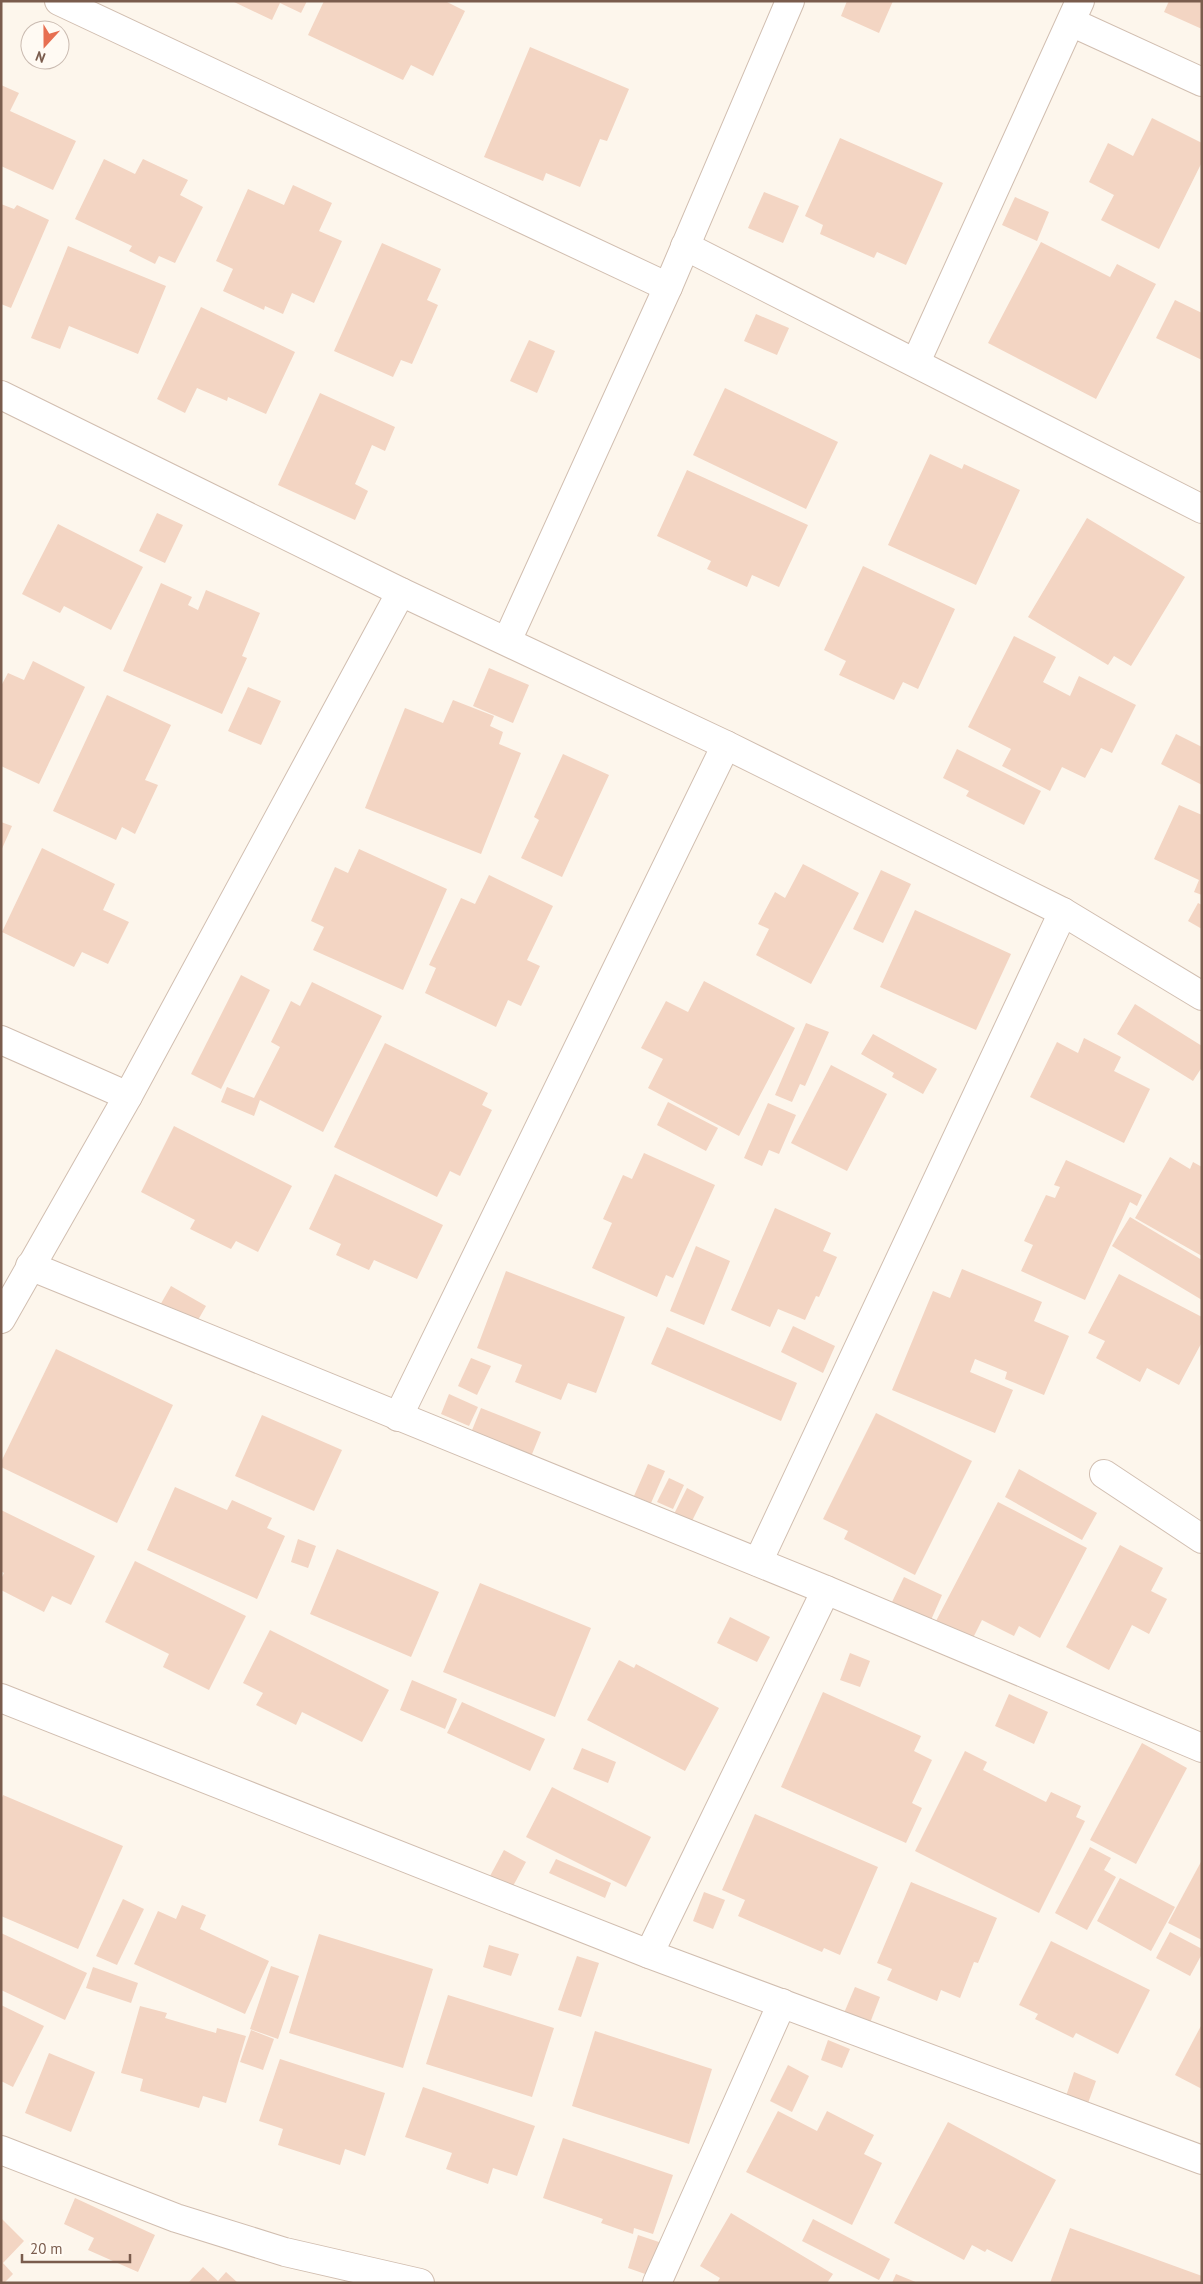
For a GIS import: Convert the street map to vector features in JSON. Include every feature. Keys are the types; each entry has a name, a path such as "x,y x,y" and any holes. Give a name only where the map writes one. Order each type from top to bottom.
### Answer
{"street":[{"path":"59,1 668,287"},
{"path":"507,641 668,287 790,1"},
{"path":"916,362 1076,11 1202,82"},
{"path":"686,246 1202,509"},
{"path":"5,405 726,744 1062,912 1202,996"},
{"path":"1,1318 128,1096 401,592"},
{"path":"398,1417 726,744"},
{"path":"758,1562 1062,912"},
{"path":"1,1040 128,1096"},
{"path":"30,1266 758,1562 1202,1748"},
{"path":"1104,1474 1202,1539"},
{"path":"649,1954 826,1590"},
{"path":"1,1698 649,1954 1202,2160"},
{"path":"657,2283 782,2003"},
{"path":"1,2150 176,2218 286,2252 420,2283"}],"building":[{"path":"232,1 307,1 301,13 280,3 272,20"},
{"path":"324,1 445,1 465,11 433,76 411,65 403,80 308,35"},
{"path":"847,1 893,1 879,33 841,16"},
{"path":"1169,1 1202,1 1202,29 1164,12"},
{"path":"530,47 629,89 607,141 600,139 580,187 546,173 543,181 484,157"},
{"path":"1,85 19,93 10,111 76,141 53,190 1,166"},
{"path":"1152,118 1202,143 1202,162 1159,249 1101,220 1114,195 1089,182 1108,143 1133,156"},
{"path":"840,138 943,183 906,265 877,252 874,258 820,234 823,225 805,216"},
{"path":"104,159 135,174 143,159 188,180 180,195 203,207 175,263 159,256 155,264 129,251 132,246 75,219"},
{"path":"293,185 332,203 319,231 342,241 314,303 292,293 283,314 265,306 264,310 223,291 233,269 216,261 248,189 284,205"},
{"path":"764,192 799,206 783,243 748,228"},
{"path":"1015,197 1049,212 1037,241 1002,225"},
{"path":"1,204 14,209 17,205 49,220 11,308 1,304"},
{"path":"1041,242 1110,277 1117,264 1156,284 1096,399 988,343"},
{"path":"382,243 441,269 427,300 438,305 412,364 401,360 393,377 334,351"},
{"path":"68,246 166,286 138,354 69,326 60,349 31,338"},
{"path":"1175,300 1202,313 1202,360 1156,338"},
{"path":"201,307 295,352 266,414 228,397 227,401 197,388 185,413 157,399"},
{"path":"756,314 789,328 777,355 744,341"},
{"path":"529,340 555,351 537,393 510,381"},
{"path":"725,388 838,442 806,509 693,455"},
{"path":"320,393 395,427 385,451 372,445 355,484 368,491 355,520 278,485"},
{"path":"930,454 962,469 964,464 1020,490 976,585 888,545"},
{"path":"687,470 808,525 779,587 752,575 747,587 707,569 711,561 657,536"},
{"path":"157,513 183,525 165,563 139,551"},
{"path":"1087,518 1185,577 1131,666 1114,656 1108,665 1028,617"},
{"path":"58,524 143,567 111,630 64,606 60,613 22,594"},
{"path":"863,566 955,609 918,689 903,682 894,700 839,675 846,661 824,650"},
{"path":"161,583 192,597 188,605 198,610 206,590 260,613 242,656 247,658 222,714 123,671"},
{"path":"1014,636 1056,657 1043,682 1070,696 1079,676 1136,705 1112,753 1101,748 1085,778 1062,767 1050,791 1002,766 1011,749 968,727"},
{"path":"33,661 85,687 39,784 1,766 1,686 8,673 24,680"},
{"path":"489,668 529,685 513,723 473,706"},
{"path":"248,687 281,701 261,745 228,731"},
{"path":"107,695 171,725 145,780 158,785 135,834 122,827 116,840 53,811"},
{"path":"453,700 494,716 490,726 503,732 499,744 521,753 481,854 365,808 405,708 443,723"},
{"path":"1176,734 1202,747 1202,785 1161,764"},
{"path":"957,749 1041,791 1024,825 966,796 969,791 943,778"},
{"path":"563,754 609,775 562,877 521,858 539,820 534,817"},
{"path":"1179,805 1202,815 1202,895 1194,892 1199,880 1154,859"},
{"path":"1,822 12,826 1,851"},
{"path":"42,848 115,884 103,910 129,922 108,964 82,952 74,967 2,932"},
{"path":"359,849 447,889 403,990 313,950 324,927 311,921 335,867 348,873"},
{"path":"803,864 859,893 811,984 756,955 769,929 758,924 775,892 785,898"},
{"path":"881,870 911,884 883,943 853,929"},
{"path":"489,875 553,906 527,960 540,966 521,1006 508,1000 496,1027 425,993 436,968 429,965 461,898 475,904"},
{"path":"1198,903 1202,905 1202,929 1188,921"},
{"path":"915,910 1011,954 976,1030 880,987"},
{"path":"241,975 270,990 221,1089 191,1074"},
{"path":"704,981 795,1028 739,1136 648,1088 663,1059 641,1048 666,1001 688,1012"},
{"path":"312,982 382,1016 323,1132 260,1100 254,1116 221,1102 227,1087 254,1098 280,1047 271,1042 291,1001 300,1006"},
{"path":"1135,1004 1202,1046 1202,1067 1193,1081 1117,1034"},
{"path":"806,1023 829,1032 805,1086 800,1084 792,1102 775,1095"},
{"path":"873,1034 937,1069 923,1094 892,1077 894,1073 861,1054"},
{"path":"1084,1038 1121,1057 1114,1071 1150,1089 1124,1143 1030,1097 1057,1042 1078,1053"},
{"path":"385,1043 488,1093 482,1105 492,1110 460,1176 450,1171 437,1197 334,1147"},
{"path":"831,1065 887,1094 847,1171 791,1143"},
{"path":"668,1102 718,1128 706,1151 657,1125"},
{"path":"768,1103 796,1115 779,1154 769,1150 762,1166 744,1158"},
{"path":"174,1126 292,1186 258,1252 236,1241 231,1249 190,1229 195,1220 141,1192"},
{"path":"644,1153 715,1185 673,1278 666,1275 657,1297 592,1268 612,1223 603,1219 623,1175 632,1179"},
{"path":"1170,1157 1190,1169 1193,1162 1202,1167 1202,1256 1135,1218"},
{"path":"1066,1160 1142,1195 1137,1206 1130,1202 1085,1300 1021,1271 1033,1245 1024,1241 1046,1195 1055,1198 1060,1187 1054,1185"},
{"path":"335,1174 443,1225 417,1279 374,1260 369,1270 336,1255 341,1244 309,1229"},
{"path":"775,1208 831,1233 823,1251 837,1257 819,1297 816,1296 805,1320 778,1309 770,1327 731,1310"},
{"path":"1130,1217 1202,1260 1202,1300 1112,1246"},
{"path":"696,1246 730,1261 704,1325 670,1311"},
{"path":"962,1269 1042,1302 1034,1321 1069,1336 1044,1395 1005,1379 1007,1372 975,1359 970,1372 1013,1390 995,1433 892,1390 933,1291 950,1298"},
{"path":"506,1271 625,1317 596,1393 568,1383 561,1400 515,1382 522,1365 477,1348"},
{"path":"1119,1274 1202,1317 1202,1342 1179,1385 1147,1368 1140,1382 1096,1358 1105,1341 1088,1333"},
{"path":"171,1286 206,1306 194,1327 159,1307"},
{"path":"793,1326 835,1346 823,1373 781,1352"},
{"path":"667,1327 797,1383 781,1421 651,1364"},
{"path":"56,1349 173,1405 117,1523 1,1467 1,1462"},
{"path":"471,1358 491,1366 477,1395 458,1386"},
{"path":"449,1394 478,1407 469,1426 441,1414"},
{"path":"481,1408 541,1432 528,1464 468,1440"},
{"path":"876,1413 972,1461 915,1575 844,1539 848,1531 823,1519"},
{"path":"262,1415 342,1450 314,1511 235,1476"},
{"path":"648,1464 665,1471 651,1503 634,1496"},
{"path":"1019,1469 1097,1513 1082,1540 1005,1497"},
{"path":"669,1478 684,1485 673,1509 657,1502"},
{"path":"175,1487 227,1510 232,1500 272,1518 267,1528 285,1536 257,1599 147,1550"},
{"path":"687,1488 704,1497 691,1523 674,1514"},
{"path":"998,1502 1087,1548 1040,1638 1019,1626 1014,1636 982,1620 972,1640 936,1621"},
{"path":"1,1510 95,1556 71,1605 52,1596 44,1612 1,1590 1,1579 4,1573 1,1571"},
{"path":"298,1539 316,1546 308,1568 291,1562"},
{"path":"1120,1545 1163,1568 1151,1591 1167,1599 1149,1634 1132,1625 1109,1670 1066,1647"},
{"path":"337,1549 439,1592 411,1657 310,1614"},
{"path":"135,1561 246,1616 209,1690 163,1667 169,1654 105,1622"},
{"path":"904,1577 942,1595 931,1620 892,1602"},
{"path":"480,1583 591,1628 555,1717 443,1672"},
{"path":"730,1617 770,1637 757,1662 717,1643"},
{"path":"270,1630 389,1690 362,1742 302,1712 296,1725 256,1705 263,1693 243,1683"},
{"path":"850,1653 870,1661 860,1687 840,1680"},
{"path":"619,1660 634,1668 636,1664 719,1708 685,1771 587,1720"},
{"path":"412,1680 457,1699 445,1729 400,1710"},
{"path":"823,1692 921,1736 914,1751 932,1760 912,1803 922,1808 906,1843 781,1787"},
{"path":"1009,1694 1048,1712 1034,1744 995,1726"},
{"path":"462,1702 545,1739 530,1771 447,1733"},
{"path":"1142,1743 1187,1768 1136,1864 1090,1840"},
{"path":"582,1748 616,1762 608,1783 573,1769"},
{"path":"965,1751 987,1762 983,1770 1046,1802 1051,1792 1081,1806 1076,1817 1085,1821 1039,1913 915,1851"},
{"path":"552,1787 651,1837 626,1887 526,1837"},
{"path":"3,1795 123,1846 78,1949 1,1916 1,1800"},
{"path":"755,1814 878,1867 840,1955 824,1948 822,1952 738,1916 745,1900 722,1890"},
{"path":"1090,1847 1111,1858 1104,1870 1116,1877 1087,1930 1055,1913"},
{"path":"504,1850 526,1862 512,1888 490,1876"},
{"path":"556,1859 611,1883 605,1898 549,1873"},
{"path":"1202,1860 1202,1940 1168,1923"},
{"path":"1120,1878 1175,1907 1151,1951 1097,1921"},
{"path":"911,1882 997,1918 978,1963 974,1962 960,1998 941,1990 937,2001 887,1980 892,1969 877,1963"},
{"path":"704,1892 725,1900 713,1929 693,1921"},
{"path":"123,1899 144,1909 117,1965 96,1956"},
{"path":"182,1905 206,1915 200,1929 269,1961 245,2014 134,1964 158,1911 176,1919"},
{"path":"1170,1932 1202,1949 1202,1954 1190,1976 1156,1958"},
{"path":"1,1933 87,1973 65,2020 1,1990"},
{"path":"319,1934 433,1969 403,2068 289,2033"},
{"path":"1051,1941 1150,1990 1118,2054 1076,2033 1073,2038 1035,2019 1038,2014 1019,2005"},
{"path":"489,1945 519,1954 511,1976 483,1967"},
{"path":"577,1956 599,1963 581,2017 558,2010"},
{"path":"271,1966 299,1976 278,2039 250,2029"},
{"path":"93,1967 138,1983 131,2003 86,1988"},
{"path":"855,1987 880,1997 870,2023 844,2013"},
{"path":"448,1995 554,2028 532,2097 426,2064"},
{"path":"1,2005 44,2026 13,2087 1,2081"},
{"path":"140,2006 167,2013 165,2018 216,2033 217,2028 246,2036 226,2103 203,2096 199,2108 140,2091 143,2079 121,2073"},
{"path":"1202,2024 1202,2089 1175,2075"},
{"path":"251,2030 274,2039 263,2070 240,2062"},
{"path":"595,2031 712,2069 689,2144 572,2106"},
{"path":"828,2040 850,2049 842,2068 821,2060"},
{"path":"49,2053 95,2072 71,2132 25,2113"},
{"path":"280,2059 385,2093 365,2156 345,2149 340,2165 278,2145 283,2129 259,2121"},
{"path":"788,2065 809,2076 792,2112 770,2101"},
{"path":"1074,2072 1096,2081 1087,2106 1065,2099"},
{"path":"423,2087 535,2126 517,2176 493,2168 488,2184 446,2169 452,2153 405,2137"},
{"path":"778,2111 817,2131 827,2111 874,2135 864,2154 882,2163 852,2225 746,2172"},
{"path":"948,2122 1056,2180 1012,2262 987,2249 985,2252 972,2245 964,2260 894,2223"},
{"path":"563,2138 673,2175 653,2234 634,2228 633,2234 601,2223 603,2219 543,2198"},
{"path":"75,2198 155,2235 138,2272 88,2250 94,2238 64,2224"},
{"path":"731,2213 833,2274 827,2283 717,2283 720,2278 700,2266"},
{"path":"1,2218 24,2241 3,2263 13,2274 4,2283 1,2283"},
{"path":"813,2219 890,2259 879,2280 802,2241"},
{"path":"1070,2228 1202,2276 1202,2283 1050,2283"},
{"path":"638,2235 662,2243 651,2276 628,2268"},
{"path":"203,2267 218,2281 226,2272 238,2283 188,2283"},
{"path":"896,2274 918,2283 892,2283"}]}
